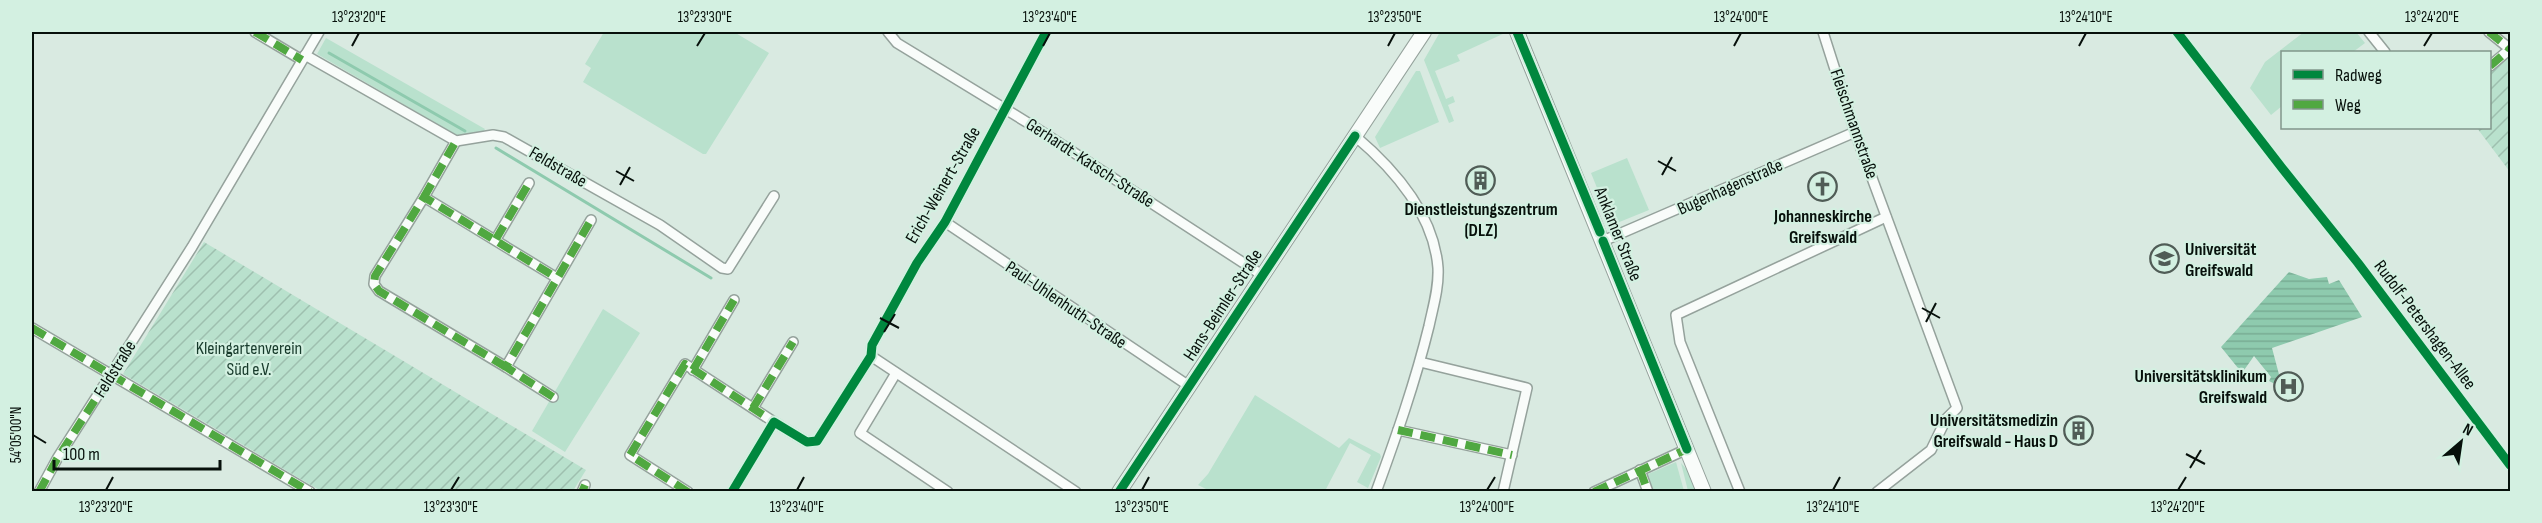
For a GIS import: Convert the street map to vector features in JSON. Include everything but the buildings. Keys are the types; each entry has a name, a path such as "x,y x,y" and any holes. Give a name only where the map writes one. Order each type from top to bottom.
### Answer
{"main road":[{"name":"Hans-Beimler-Straße","path":"1119,492 1424,32"},
{"name":"Anklamer Straße","path":"1517,32 1704,492"}],"street":[{"path":"255,32 456,141 375,276 374,284 380,291 553,397"},
{"name":"Feldstraße","path":"39,492 57,459 192,248 319,32"},
{"name":"Gerhardt-Katsch-Straße","path":"888,32 897,43 1262,275"},
{"name":"Erich-Weinert-Straße","path":"774,422 807,442 817,441 871,356 872,345 917,263 945,222 1046,32"},
{"name":"Fleischmannstraße","path":"1823,32 1855,132 1957,408 1947,419 1931,450 1877,492"},
{"path":"2369,32 2384,51"},
{"path":"2489,32 2510,49 2491,65"},
{"name":"Bugenhagenstraße","path":"1603,241 1855,132"},
{"name":"Feldstraße","path":"456,141 493,135 504,136 660,225 722,268 728,269 774,196"},
{"path":"1355,136 1393,171 1406,189 1434,248 1438,268 1437,292 1420,362 1376,492"},
{"path":"496,239 529,183"},
{"path":"424,197 557,278"},
{"path":"1740,492 1680,342 1676,315 1886,217"},
{"path":"506,367 591,220"},
{"name":"Paul-Uhlenhuth-Straße","path":"945,222 1189,386"},
{"path":"693,370 734,300"},
{"path":"32,328 310,492"},
{"path":"753,408 793,342"},
{"path":"871,356 1076,492"},
{"path":"1420,362 1527,388 1503,492"},
{"path":"688,492 630,455 685,364 774,422 732,492"},
{"path":"896,372 860,433 948,492"},
{"path":"1398,430 1512,455"},
{"path":"1594,492 1687,449"},
{"path":"1640,470 1648,492"}],"green space":[{"path":"604,32 734,32 769,53 706,154 703,154 583,82 591,68 585,64"},
{"path":"1440,32 1505,33 1457,55 1460,61 1435,71 1446,99 1453,96 1455,102 1448,105 1454,121 1449,123 1424,60"},
{"path":"2304,32 2356,32 2365,43 2354,51 2281,51 2281,107 2271,115 2250,88 2265,62"},
{"path":"326,38 485,129 483,132 458,136 317,54"},
{"path":"2510,52 2510,172 2478,129 2491,129 2491,69"},
{"path":"1416,71 1420,71 1439,122 1380,148 1375,137"},
{"path":"1627,158 1649,210 1612,225 1591,173"},
{"name":"Kleingartenverein Süd e.V.","path":"204,242 586,470 573,491 321,491 123,374"},
{"path":"603,309 640,333 565,452 532,431"},
{"path":"1255,395 1339,448 1349,438 1380,454 1381,457 1368,488 1357,482 1371,455 1350,443 1325,491 1210,491 1198,485 1208,474"},
{"path":"1676,462 1684,491 1652,491 1646,475"},
{"path":"1681,463 1688,471 1697,491 1688,491"}],"shaded area":[{"path":"2289,272 2309,279 2327,277 2329,284 2339,280 2362,317 2272,348 2281,382 2275,384 2269,381 2271,377 2254,356 2242,373 2221,347"}],"waterway":[{"path":"329,53 465,131"},
{"path":"496,148 711,278"}],"marked path":[{"path":"255,32 302,60"},
{"path":"2489,32 2510,49"},
{"path":"2491,65 2510,49"},
{"path":"424,197 456,141"},
{"path":"496,239 529,183"},
{"path":"506,367 379,291 374,284 375,276 424,197 557,278"},
{"path":"553,397 506,367 591,220"},
{"path":"693,370 734,300"},
{"path":"32,328 310,492"},
{"path":"39,492 57,459 133,341"},
{"path":"753,408 793,342"},
{"path":"688,492 630,455 685,364 774,422"},
{"path":"1398,430 1512,455"},
{"path":"1594,492 1687,449"},
{"path":"1640,470 1648,492"},
{"path":"582,492 585,485"}],"cycle path":[{"path":"732,492 774,422 807,442 817,441 871,356 872,345 917,263 945,222 1046,32"},
{"path":"1517,32 1600,232"},
{"name":"Rudolf-Petershagen-Allee","path":"2177,32 2358,263 2510,465"},
{"path":"1119,492 1355,136"},
{"path":"1603,241 1687,449"}],"place":[{"name":"Dienstleistungszentrum (DLZ)","path":"1481,180"},
{"name":"Johanneskirche Greifswald","path":"1823,187"},
{"name":"Universität Greifswald","path":"2164,259"},
{"name":"Universitätsklinikum Greifswald","path":"2288,386"},
{"name":"Universitätsmedizin Greifswald - Haus D","path":"2079,430"}]}
